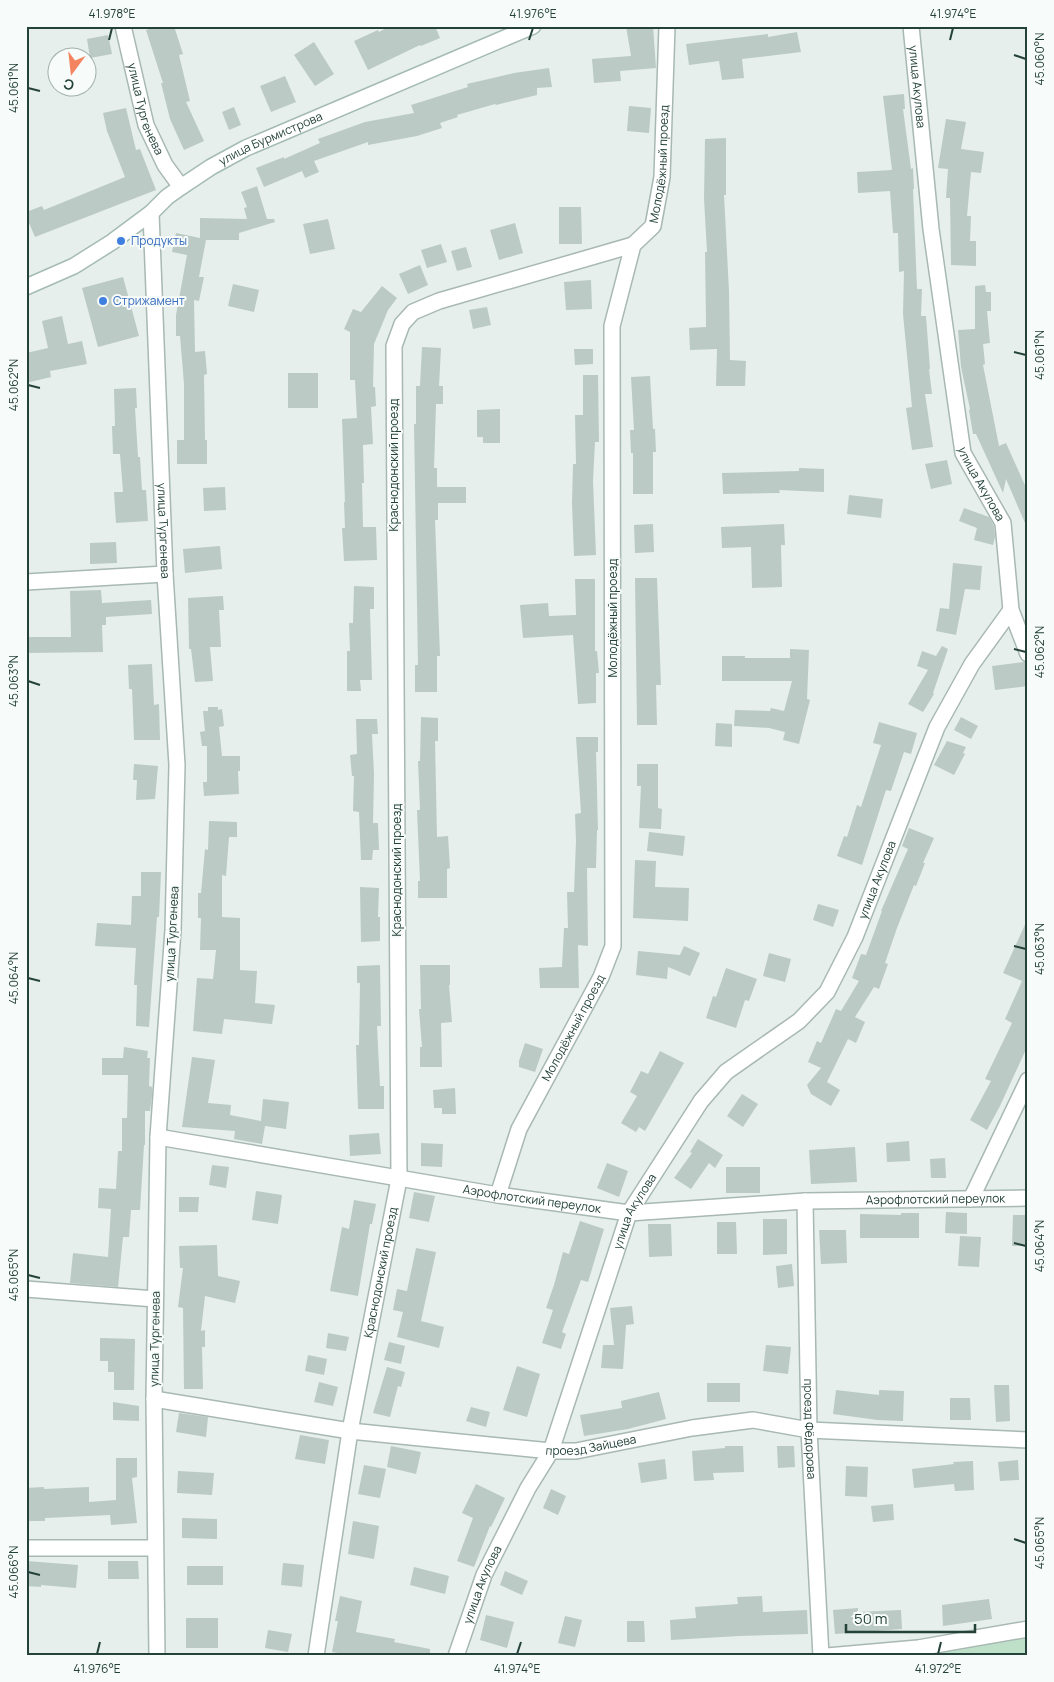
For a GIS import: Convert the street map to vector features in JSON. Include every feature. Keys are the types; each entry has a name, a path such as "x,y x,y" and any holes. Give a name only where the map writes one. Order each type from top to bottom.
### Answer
{"street":[{"name":"улица Тургенева","path":"123,26 146,126 165,165 181,187"},
{"name":"улица Бурмистрова","path":"26,286 74,266 112,242 151,213 166,197 211,167 246,148 533,26"},
{"name":"Молодёжный проезд","path":"498,1196 519,1129 601,977 613,946 612,326 632,245 653,226 662,177 667,26"},
{"name":"улица Акулова","path":"456,1656 484,1575 528,1488 551,1451 629,1213 701,1101 726,1072 799,1021 827,992 856,937 937,727 972,664 1011,610 1003,523 963,453 931,229 911,26"},
{"name":"улица Тургенева","path":"151,213 165,574 177,765 173,930 158,1137 154,1399 157,1656"},
{"name":"Краснодонский проезд","path":"316,1656 350,1432 399,1179 394,346 402,324 413,312 439,301 632,245"},
{"path":"26,582 165,574"},
{"path":"1011,610 1028,654"},
{"path":"971,1199 1028,1080"},
{"name":"Аэрофлотский переулок","path":"158,1137 498,1196 629,1213 805,1201 1028,1198"},
{"name":"проезд Фёдорова","path":"805,1201 809,1430 821,1656"},
{"path":"26,1289 155,1299"},
{"name":"проезд Зайцева","path":"154,1399 350,1432 551,1451 576,1451 692,1428 754,1420 809,1430 1028,1440"},
{"path":"26,1548 155,1548"},
{"path":"827,1656 918,1648 1028,1629"}],"green space":[{"path":"1028,1634 1028,1656 926,1656 926,1653"}],"building":[{"path":"159,26 174,26 183,54 179,55 190,101 186,102 204,141 184,150 170,119 161,83 163,83 146,30"},
{"path":"390,26 435,26 440,38 420,45 368,70 354,41"},
{"path":"626,26 653,26 656,68 620,71 621,81 594,83 592,59 631,56"},
{"path":"797,32 801,52 742,59 744,78 722,80 719,61 689,65 686,44 768,34 768,37"},
{"path":"108,35 112,54 98,57 98,48 88,48 87,39"},
{"path":"314,42 334,74 315,86 294,55"},
{"path":"549,68 552,87 537,88 537,95 457,115 458,117 440,123 442,128 417,136 368,145 368,142 314,161 319,172 305,178 302,171 264,187 256,168 284,157 284,159 320,143 318,139 365,122 414,113 411,105 468,87 467,84 514,73"},
{"path":"285,76 296,102 271,112 260,86"},
{"path":"904,94 905,109 903,109 911,169 913,168 917,289 922,289 921,316 926,316 932,394 925,394 933,447 912,450 906,408 912,407 903,314 904,271 899,272 898,233 893,233 890,191 858,193 857,172 892,170 883,96"},
{"path":"629,106 651,108 649,133 627,131"},
{"path":"234,107 241,125 229,130 222,112"},
{"path":"126,108 136,150 140,149 156,190 35,237 26,212 42,206 44,210 125,177 107,131 103,113"},
{"path":"946,119 966,122 961,149 984,152 981,173 971,172 967,216 971,216 970,241 976,241 976,266 951,265 950,198 946,198 948,169 938,168"},
{"path":"726,138 726,195 724,195 729,291 730,360 746,361 745,386 716,386 717,349 690,350 689,328 706,327 705,139"},
{"path":"257,186 267,219 274,219 275,222 239,233 239,240 206,240 199,277 204,277 199,301 194,300 195,352 205,351 207,374 204,375 207,464 177,464 177,440 184,440 184,384 180,336 176,336 176,315 187,255 172,252 176,233 200,238 200,218 247,219 244,208 247,207 241,192"},
{"path":"559,207 581,207 582,244 559,244"},
{"path":"328,219 335,249 310,254 303,224"},
{"path":"515,223 523,253 499,260 490,230"},
{"path":"441,244 447,262 427,268 421,250"},
{"path":"466,247 472,267 457,271 451,251"},
{"path":"420,265 428,285 408,294 399,274"},
{"path":"123,277 139,336 98,347 82,288"},
{"path":"591,280 592,309 566,310 564,282"},
{"path":"233,284 259,290 254,312 228,306"},
{"path":"985,285 986,292 991,292 991,311 987,311 990,343 983,344 985,364 983,365 999,446 1006,443 1028,492 1028,530 1006,479 1003,493 976,434 973,434 961,367 958,330 975,329 975,286"},
{"path":"382,286 397,298 388,310 374,344 373,387 375,387 376,406 371,407 373,444 363,445 364,483 362,483 363,527 376,527 377,560 344,561 342,528 345,528 345,502 342,419 357,418 355,380 350,380 350,332 344,329 353,309 361,312"},
{"path":"487,307 491,325 473,329 469,310"},
{"path":"62,316 68,344 82,341 87,364 50,371 51,377 26,383 26,353 48,348 42,321"},
{"path":"422,347 441,348 439,386 443,386 443,404 436,404 434,468 437,468 437,487 466,487 466,503 438,503 438,520 435,520 440,656 437,656 437,692 415,692 415,665 418,665 414,424 416,424 416,386 420,386"},
{"path":"574,349 593,349 593,364 575,365"},
{"path":"288,373 318,373 318,408 288,408"},
{"path":"583,375 598,375 599,442 595,442 593,481 596,555 574,556 572,503 573,464 576,464 575,415 583,415"},
{"path":"650,376 656,452 653,452 653,494 633,494 633,453 631,453 630,430 634,430 631,377"},
{"path":"136,388 137,408 135,408 138,457 140,457 142,490 146,490 148,521 116,523 114,492 123,492 120,454 113,454 112,426 115,426 114,389"},
{"path":"500,409 500,443 483,443 483,437 477,437 477,410"},
{"path":"947,460 952,484 931,489 925,464"},
{"path":"799,468 824,469 824,492 779,490 780,493 723,494 722,473 799,471"},
{"path":"225,487 226,510 204,511 203,488"},
{"path":"849,495 883,499 881,518 847,514"},
{"path":"964,508 989,517 994,526 995,537 993,545 974,540 977,528 959,521"},
{"path":"653,524 654,552 635,553 634,525"},
{"path":"784,524 785,545 781,545 782,587 752,588 751,547 722,548 721,527"},
{"path":"116,542 117,563 90,564 90,543"},
{"path":"220,546 222,569 185,573 183,549"},
{"path":"953,563 982,566 980,590 965,589 956,635 936,631 940,608 949,609"},
{"path":"635,578 657,578 661,685 656,685 657,725 637,725"},
{"path":"575,579 595,579 595,651 597,651 599,673 596,673 596,703 578,704 573,635 523,638 520,605 548,603 549,616 576,615"},
{"path":"354,586 374,587 374,609 370,609 372,680 360,680 361,691 347,691 347,651 350,651 349,623 353,623"},
{"path":"101,590 102,603 151,600 152,614 106,617 106,625 102,625 103,652 26,653 26,637 71,637 70,591"},
{"path":"223,596 224,610 219,610 221,647 210,647 213,681 195,682 191,649 189,649 188,598"},
{"path":"942,646 948,649 934,694 923,712 908,704 928,670 917,666 922,651 936,656"},
{"path":"790,649 809,650 807,699 810,700 799,744 783,740 785,732 769,728 734,726 735,710 770,711 771,708 784,711 792,681 722,681 722,656 790,658"},
{"path":"1027,663 1028,686 995,690 992,666"},
{"path":"152,664 154,705 159,704 160,740 134,740 132,689 129,689 128,665"},
{"path":"208,707 218,707 218,710 222,709 224,726 219,727 222,756 240,756 240,771 238,771 239,794 204,796 203,782 207,782 207,746 202,746 200,732 205,731 203,711 208,711"},
{"path":"421,717 438,718 438,741 435,741 437,837 448,836 450,868 447,869 447,898 418,898 418,881 420,881 417,810 420,810 418,761 420,761"},
{"path":"961,717 978,726 971,739 954,730"},
{"path":"356,719 377,719 378,734 372,734 374,774 373,823 378,823 379,850 373,850 372,860 361,860 359,812 353,811 354,776 352,776 350,755 357,754"},
{"path":"879,722 917,733 911,754 904,752 891,791 886,790 862,865 837,856 844,836 847,837 857,805 861,807 881,745 873,743"},
{"path":"716,723 732,724 732,747 715,746"},
{"path":"576,737 598,737 598,752 596,752 598,830 596,868 587,868 588,946 578,945 579,988 540,988 539,968 562,967 564,928 568,928 567,892 574,892 575,814 581,813"},
{"path":"947,741 966,747 963,753 965,754 954,775 934,765"},
{"path":"134,764 158,766 155,799 136,800 137,780 133,780"},
{"path":"637,764 658,764 658,808 662,809 661,829 639,828 641,786 637,786"},
{"path":"209,821 237,822 237,837 229,837 226,876 222,875 222,917 240,918 240,970 257,971 255,1003 275,1005 272,1024 224,1019 222,1034 193,1031 197,978 213,979 216,950 200,950 201,918 198,918 198,893 201,893 205,849 208,850"},
{"path":"909,828 934,838 923,863 925,863 916,886 914,885 897,928 885,963 888,964 879,989 874,987 855,1017 865,1022 856,1043 848,1039 827,1082 840,1090 831,1106 811,1094 807,1085 821,1068 808,1062 817,1041 821,1043 836,1009 841,1011 859,981 852,978 861,954 866,955 881,911 908,849 902,846"},
{"path":"649,832 685,836 683,856 647,851"},
{"path":"635,860 656,861 655,887 689,888 688,921 633,918"},
{"path":"141,872 161,872 149,1027 136,1026 137,985 134,985 136,948 95,946 97,923 131,925 132,896 141,896"},
{"path":"360,887 379,888 378,917 380,917 380,941 361,942"},
{"path":"818,904 839,910 833,927 813,920"},
{"path":"1028,918 1028,1045 987,1130 970,1120 991,1081 985,1079 1012,1023 1005,1019 1022,981 1003,973"},
{"path":"684,946 700,953 690,976 668,967 667,979 636,975 638,951 680,955"},
{"path":"769,953 791,959 785,982 763,976"},
{"path":"380,965 381,1026 377,1026 380,1086 384,1086 384,1109 358,1109 356,1045 359,1045 360,983 357,983 357,966"},
{"path":"420,965 450,965 449,985 452,1022 441,1023 442,1067 420,1067 420,1047 422,1047 419,1009 421,1009"},
{"path":"726,968 757,979 749,1001 745,1000 736,1028 706,1018 713,996 716,997"},
{"path":"525,1043 543,1049 535,1072 519,1067"},
{"path":"124,1047 148,1051 147,1058 150,1058 149,1086 152,1087 152,1096 150,1111 145,1111 145,1145 140,1210 131,1210 129,1237 123,1237 118,1287 70,1283 73,1253 108,1257 111,1209 98,1208 99,1188 116,1189 118,1151 122,1151 122,1118 127,1118 128,1075 102,1075 102,1058 123,1058"},
{"path":"660,1051 684,1063 645,1131 639,1127 636,1132 621,1123 637,1096 630,1092 641,1071 648,1074"},
{"path":"192,1057 215,1060 208,1103 231,1105 230,1115 261,1121 263,1099 289,1102 286,1129 265,1126 262,1144 234,1139 235,1131 182,1127"},
{"path":"455,1088 456,1114 442,1114 442,1108 434,1108 433,1090"},
{"path":"742,1094 758,1104 743,1127 727,1116"},
{"path":"379,1133 381,1154 350,1156 349,1135"},
{"path":"698,1139 723,1155 715,1168 709,1163 691,1189 674,1178 692,1153 690,1152"},
{"path":"909,1141 910,1161 887,1162 886,1143"},
{"path":"421,1143 443,1144 442,1167 421,1166"},
{"path":"855,1147 857,1182 811,1184 809,1150"},
{"path":"945,1158 946,1178 931,1178 930,1159"},
{"path":"607,1163 628,1171 619,1197 597,1188"},
{"path":"212,1165 229,1167 226,1188 209,1185"},
{"path":"726,1167 760,1167 760,1193 726,1193"},
{"path":"256,1191 282,1195 278,1224 252,1220"},
{"path":"414,1192 435,1196 429,1222 409,1218"},
{"path":"179,1197 199,1197 198,1212 179,1212"},
{"path":"354,1200 376,1204 372,1224 370,1224 358,1296 330,1291 342,1227 349,1229"},
{"path":"946,1212 967,1213 967,1234 945,1233"},
{"path":"901,1213 919,1213 919,1238 860,1238 860,1214 901,1215"},
{"path":"1013,1215 1028,1215 1028,1246 1012,1246"},
{"path":"763,1219 787,1219 787,1254 763,1255"},
{"path":"580,1221 604,1229 588,1282 581,1280 562,1332 566,1334 561,1349 542,1343 553,1310 546,1308 563,1252 569,1254"},
{"path":"717,1222 736,1222 737,1254 717,1254"},
{"path":"648,1224 671,1224 672,1256 649,1257"},
{"path":"819,1230 846,1230 847,1263 821,1264"},
{"path":"960,1236 981,1237 979,1267 958,1266"},
{"path":"217,1245 218,1276 240,1281 235,1303 205,1296 201,1331 205,1330 205,1347 202,1347 203,1389 184,1389 183,1308 178,1307 183,1268 180,1268 179,1246"},
{"path":"416,1248 436,1252 421,1321 444,1327 439,1348 397,1337 403,1312 393,1310 397,1289 407,1291"},
{"path":"792,1264 794,1286 778,1288 776,1266"},
{"path":"632,1306 634,1324 626,1325 623,1369 601,1368 603,1345 614,1345 610,1308"},
{"path":"328,1333 349,1337 346,1351 326,1348"},
{"path":"100,1338 135,1339 134,1390 114,1390 114,1372 108,1372 108,1361 100,1361"},
{"path":"389,1342 405,1346 401,1364 384,1360"},
{"path":"766,1345 791,1347 788,1374 763,1371"},
{"path":"308,1355 327,1359 324,1375 305,1371"},
{"path":"517,1366 540,1374 527,1417 503,1410"},
{"path":"387,1367 405,1372 401,1387 398,1386 390,1417 373,1413"},
{"path":"319,1382 338,1387 333,1406 314,1402"},
{"path":"707,1383 740,1383 740,1402 707,1402"},
{"path":"994,1385 1009,1385 1010,1421 996,1422"},
{"path":"836,1390 879,1395 879,1390 904,1391 903,1421 833,1414"},
{"path":"659,1392 666,1419 628,1429 584,1436 580,1415 622,1408 621,1401"},
{"path":"950,1398 970,1398 971,1420 950,1420"},
{"path":"113,1402 139,1406 139,1421 113,1420"},
{"path":"471,1407 490,1412 486,1427 466,1421"},
{"path":"179,1413 208,1417 206,1437 176,1432"},
{"path":"300,1435 329,1440 325,1464 295,1459"},
{"path":"391,1446 421,1452 416,1474 387,1467"},
{"path":"725,1446 743,1446 744,1472 713,1473 714,1480 694,1481 692,1451 725,1448"},
{"path":"777,1446 794,1446 795,1467 778,1468"},
{"path":"116,1458 137,1458 137,1477 132,1478 137,1523 111,1525 110,1515 45,1518 45,1521 26,1521 26,1488 89,1487 89,1502 116,1500"},
{"path":"665,1459 667,1479 641,1483 638,1463"},
{"path":"1018,1460 1019,1480 1000,1481 998,1462"},
{"path":"973,1461 974,1490 955,1491 954,1484 914,1488 912,1469 954,1464 953,1462"},
{"path":"364,1465 386,1469 380,1498 358,1494"},
{"path":"846,1466 868,1467 867,1497 845,1496"},
{"path":"178,1471 214,1473 212,1495 177,1493"},
{"path":"476,1484 505,1498 490,1526 474,1567 457,1561 473,1518 462,1513"},
{"path":"551,1489 566,1496 558,1515 543,1508"},
{"path":"893,1504 894,1520 873,1522 871,1506"},
{"path":"182,1518 217,1519 217,1539 182,1538"},
{"path":"353,1521 379,1526 374,1559 348,1554"},
{"path":"26,1561 78,1565 76,1588 41,1585 41,1587 26,1586"},
{"path":"108,1561 138,1561 139,1579 108,1579"},
{"path":"283,1563 304,1565 302,1587 281,1585"},
{"path":"187,1566 223,1566 223,1585 187,1585"},
{"path":"414,1567 449,1576 445,1594 410,1585"},
{"path":"505,1571 528,1581 522,1595 500,1585"},
{"path":"340,1596 362,1601 356,1632 395,1639 394,1642 430,1649 430,1656 355,1656 332,1652 338,1621 335,1621"},
{"path":"762,1596 763,1612 807,1610 808,1634 671,1640 670,1620 696,1618 695,1607 738,1604 737,1597"},
{"path":"989,1599 992,1619 943,1626 942,1605"},
{"path":"858,1608 858,1612 901,1610 902,1629 835,1634 833,1610"},
{"path":"486,1615 514,1622 507,1648 480,1640"},
{"path":"565,1616 582,1620 575,1647 558,1643"},
{"path":"186,1618 218,1618 218,1648 186,1648"},
{"path":"627,1621 644,1621 645,1642 627,1642"},
{"path":"268,1630 292,1634 288,1652 265,1648"}],"place":[{"name":"Продукты","path":"121,241"},
{"name":"Стрижамент","path":"103,301"}]}
